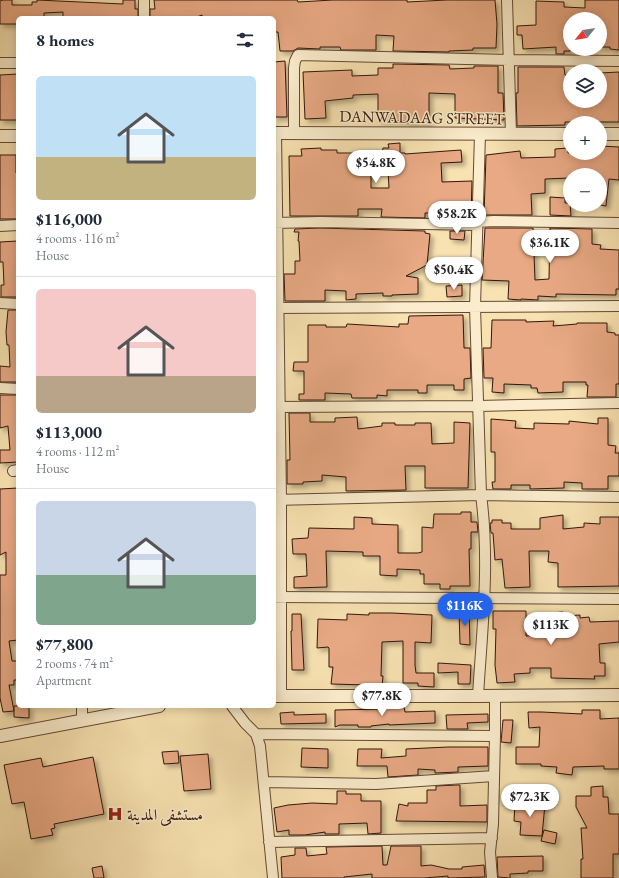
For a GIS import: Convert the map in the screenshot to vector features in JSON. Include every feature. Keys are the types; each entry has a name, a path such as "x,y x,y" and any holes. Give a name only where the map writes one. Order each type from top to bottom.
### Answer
{"street":[{"path":"144,0 144,16"},
{"path":"507,0 511,134"},
{"path":"294,132 294,68 298,55 509,60 619,60"},
{"path":"0,63 16,63"},
{"name":"DANWADAAG STREET","path":"276,133 563,134"},
{"path":"478,696 485,585 484,518 481,495 475,307 480,134"},
{"path":"607,134 619,134"},
{"path":"0,136 16,136"},
{"path":"619,223 494,221 477,224 320,222 276,223 278,696 619,695"},
{"path":"0,226 16,225"},
{"path":"0,303 16,304"},
{"path":"276,308 619,306"},
{"path":"0,388 16,389"},
{"path":"277,407 478,406 619,403"},
{"path":"277,500 481,495 619,498"},
{"path":"278,597 619,599"},
{"path":"492,878 490,852 492,838 494,776 495,696"},
{"path":"82,708 82,719"},
{"path":"0,736 82,719 146,708"},
{"path":"234,708 256,734 260,746 273,878"},
{"path":"256,734 495,736"},
{"path":"264,782 376,784 494,776"},
{"path":"269,842 492,838"}],"building":[{"path":"12,0 12,5 32,5 32,2 37,2 37,0 123,4 123,0 135,0 135,9 138,9 138,16 63,16 63,12 44,13 44,16 16,16 16,24 0,24 0,1"},
{"path":"154,0 297,0 298,2 333,0 407,0 407,2 495,0 497,24 496,48 473,48 473,50 449,52 393,51 394,36 376,35 376,50 341,50 340,47 320,47 320,49 298,48 293,51 280,51 278,32 276,32 276,16 150,16 150,9 155,9"},
{"path":"585,0 619,0 619,50 610,49 610,47 607,47 607,12 563,12 563,54 556,54 556,47 523,49 522,35 517,35 517,26 536,25 536,1 564,2 564,7 585,8"},
{"path":"285,61 287,117 276,117 276,62"},
{"path":"393,64 449,65 450,69 474,68 474,66 498,66 498,93 503,93 504,120 455,118 455,94 429,93 429,123 406,123 406,121 378,120 378,94 353,95 353,98 325,101 326,118 305,119 303,72 352,70 352,76 378,75 378,68 393,68"},
{"path":"518,67 563,67 563,108 607,108 607,73 619,72 619,122 607,122 607,116 563,116 563,125 517,126 516,93 518,93"},
{"path":"16,74 16,120 0,120 0,75"},
{"path":"400,143 400,153 405,154 461,150 462,162 441,163 442,182 472,181 471,218 450,218 449,213 425,213 425,218 381,217 382,209 358,209 358,216 290,216 289,156 302,156 301,149 321,148 321,150 337,150 337,153 382,153 383,148 389,148 388,144","holes":["388,170 389,188 371,188 371,171"]},
{"path":"607,146 619,147 619,180 609,179 607,197 607,168 563,168 563,178 545,179 545,193 531,194 532,215 484,215 486,155 520,151 521,158 555,157 555,149 563,148 563,160 607,160"},
{"path":"0,155 16,155 16,219 0,219"},
{"path":"550,197 563,198 563,212 571,212 571,216 550,215"},
{"path":"320,228 425,231 425,233 430,234 427,265 406,276 418,278 418,294 383,296 383,293 356,294 356,299 346,300 346,291 325,290 325,301 285,301 284,274 295,274 295,261 300,261 298,241 299,232 294,232 295,229"},
{"path":"485,228 533,228 535,280 549,279 550,228 592,229 592,244 601,245 600,249 619,250 619,289 616,289 616,295 556,294 556,297 538,296 538,300 508,299 509,281 482,280"},
{"path":"450,231 465,231 464,240 450,239"},
{"path":"16,241 16,297 1,297 1,285 4,285 3,262 0,262 0,242"},
{"path":"462,285 462,296 447,297 446,286"},
{"path":"8,310 16,310 16,382 0,382 0,366 10,367 9,345 7,345 6,332"},
{"path":"463,315 464,348 470,348 471,378 464,379 464,390 454,390 454,385 427,385 427,393 418,393 418,390 387,390 387,396 377,395 377,398 352,398 351,394 325,393 325,400 299,400 299,394 304,394 304,371 293,371 294,362 308,362 308,325 346,327 347,324 399,327 399,324 408,324 409,316"},
{"path":"492,320 526,320 526,322 554,321 553,326 577,323 607,323 607,332 619,335 619,384 616,384 616,397 587,397 588,385 586,385 586,382 563,382 563,392 538,393 537,388 531,388 531,385 504,384 504,393 492,392 493,378 484,378 483,348 491,348"},
{"path":"0,395 16,395 16,462 0,463 0,450 10,450 8,426 0,428"},
{"path":"289,413 310,413 310,422 335,422 335,418 357,417 358,429 382,426 382,423 395,423 395,425 415,425 415,423 431,423 432,444 454,443 454,422 470,423 468,488 425,488 425,466 405,466 406,490 346,491 346,477 322,475 322,481 303,482 303,484 287,484 287,460 290,460"},
{"path":"598,418 608,418 608,445 616,446 615,453 619,453 619,476 608,476 608,489 582,489 582,483 564,482 564,488 530,489 530,485 511,485 511,489 493,489 492,482 495,482 495,452 491,452 491,419 516,421 515,428 534,429 534,423 569,424 569,421 598,424"},
{"path":"16,488 16,640 9,641 12,661 16,661 16,680 14,680 14,685 9,685 14,711 3,712 0,698 0,575 6,575 6,552 0,555 0,489"},
{"path":"461,512 471,512 471,522 477,522 478,532 471,532 471,549 469,549 470,586 450,586 450,589 440,589 440,584 424,584 424,574 420,574 420,570 397,569 397,576 380,575 380,556 363,556 363,552 326,551 327,587 294,588 294,577 307,576 306,554 293,554 292,539 308,538 309,528 354,529 354,517 372,518 372,524 398,525 398,553 418,553 422,552 422,527 433,528 434,514 461,514"},
{"path":"563,515 563,529 584,527 584,523 600,524 600,517 619,517 619,586 558,587 558,563 548,562 549,551 529,551 530,587 505,588 502,559 495,560 493,533 491,533 490,523 492,523 492,520 502,520 502,523 511,523 511,529 540,529 540,518"},
{"path":"459,610 469,610 470,645 460,644"},
{"path":"493,611 526,611 526,636 548,634 548,628 553,627 552,613 563,612 564,616 580,615 580,618 589,617 590,622 619,621 619,642 599,644 600,663 605,663 605,676 594,676 595,679 551,678 551,668 530,668 530,673 514,674 515,682 497,683 495,665 496,629 493,629"},
{"path":"369,613 432,615 431,643 415,642 415,665 416,673 434,673 434,687 418,686 418,683 403,683 403,641 382,642 382,687 331,684 333,667 329,667 329,648 317,648 318,619 347,620 347,614 369,615"},
{"path":"292,614 301,614 304,670 292,670"},
{"path":"438,663 471,665 470,684 458,684 458,672 438,673"},
{"path":"14,706 16,706 16,708 29,708 29,718 14,717"},
{"path":"404,707 405,712 435,711 435,723 389,724 371,727 340,725 335,727 335,710"},
{"path":"582,710 600,710 600,719 619,718 619,769 604,769 604,766 573,767 572,775 556,773 557,767 541,766 541,764 516,764 516,747 539,747 540,727 529,728 528,712 582,714"},
{"path":"294,712 294,715 326,714 326,723 281,724 280,713"},
{"path":"488,714 488,722 467,723 468,729 447,729 446,715"},
{"path":"503,720 513,720 511,743 501,742"},
{"path":"488,747 488,766 458,767 458,772 435,773 435,770 418,769 418,775 388,777 387,766 357,766 358,749 382,749 381,758 406,756 406,749"},
{"path":"302,748 328,749 328,768 301,767"},
{"path":"178,751 179,763 164,764 162,752"},
{"path":"208,754 211,789 184,791 180,756"},
{"path":"93,757 104,814 54,824 55,828 51,829 53,835 31,839 24,802 12,804 4,765 41,758 43,767"},
{"path":"460,785 460,806 487,805 487,822 396,821 399,804 408,806 408,803 427,803 427,790 436,790 436,786"},
{"path":"603,786 603,797 608,797 609,814 619,814 619,854 613,854 613,878 581,878 581,859 583,859 581,828 587,828 576,807 576,796 591,796 591,787"},
{"path":"337,791 346,791 346,794 361,794 361,801 381,801 381,833 368,834 367,823 339,824 339,834 325,834 325,832 305,835 289,835 289,830 277,832 274,808 312,803 337,804"},
{"path":"515,802 545,804 542,836 520,835 521,822 514,821"},
{"path":"544,830 557,833 555,844 541,841"},
{"path":"382,846 383,865 387,865 391,846 421,846 421,866 431,865 449,869 462,869 462,867 484,865 485,877 448,878 448,876 424,878 372,878 372,874 344,878 282,878 281,857 295,855 295,848 306,848 307,856 327,854 326,847"},
{"path":"543,856 543,871 528,871 528,873 510,874 510,878 498,877 497,857"},
{"path":"102,866 104,878 94,878 92,868"}],"place":[{"name":"مستشفى المدينة","path":"115,814"}]}
